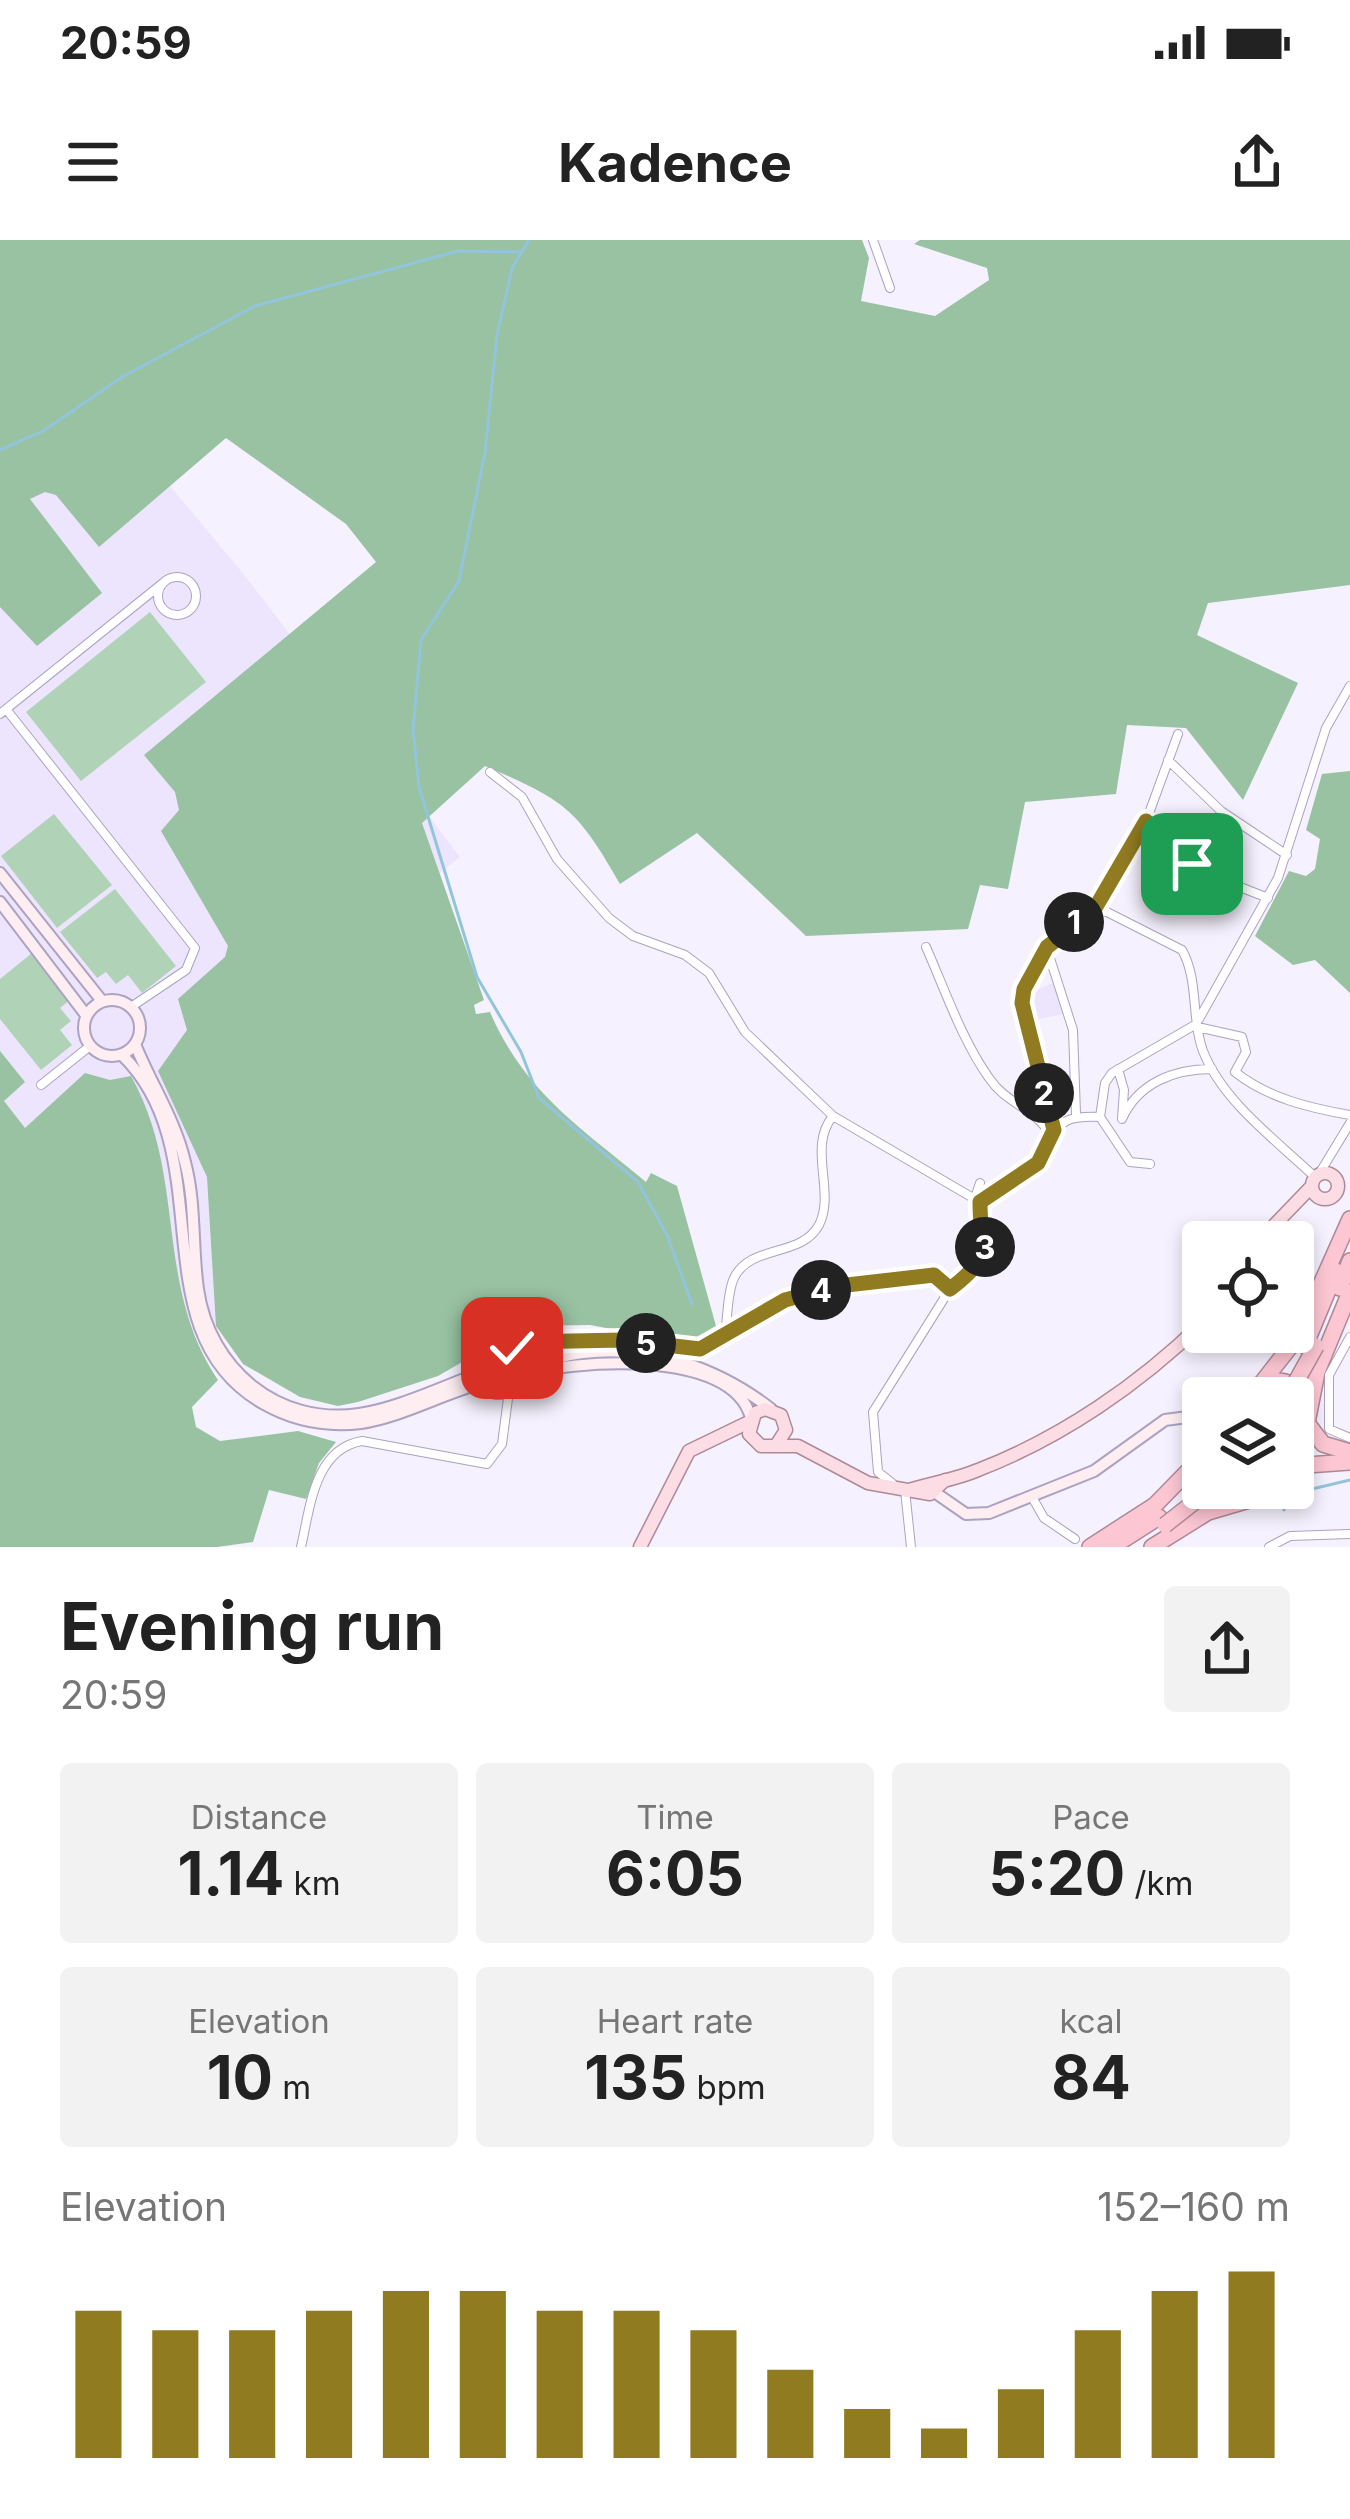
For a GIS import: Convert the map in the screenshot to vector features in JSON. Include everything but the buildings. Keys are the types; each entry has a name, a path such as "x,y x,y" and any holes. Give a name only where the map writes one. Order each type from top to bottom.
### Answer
{"highway":[{"path":"1266,1377 1297,1338 1350,1219"},
{"path":"1314,1335 1350,1234"},
{"path":"1314,1338 1350,1262"},
{"path":"1314,1393 1321,1360 1350,1292"},
{"path":"1314,1426 1323,1444 1350,1452"},
{"path":"1314,1465 1350,1462"},
{"path":"1083,1543 1155,1505 1182,1476"},
{"path":"1130,1547 1182,1502"},
{"path":"1112,1547 1182,1508"},
{"path":"1152,1547 1219,1509"}],"main road":[{"path":"1278,1221 1299,1200 1330,1180"},
{"path":"732,1432 766,1447 798,1446 868,1483 906,1491 939,1488 1045,1441 1154,1368 1182,1342"},
{"path":"640,1547 689,1451 771,1409 781,1415 798,1446"},
{"path":"750,1420 752,1440"},
{"path":"777,1444 786,1430"}],"street":[{"path":"873,240 890,288"},
{"path":"138,604 182,615 194,606 196,593 181,577 163,583 3,711 195,948 186,970 135,1012 135,1045 185,1160 205,1321 220,1354 244,1381 285,1406 330,1416 362,1413 481,1378 504,1392"},
{"path":"163,583 158,595 163,609"},
{"path":"1199,1023 1268,898 1287,855 1326,728 1350,686"},
{"path":"1052,1133 1022,1003 1033,966 1047,947 1094,910 1146,821 1178,734"},
{"path":"1168,760 1220,812 1287,855"},
{"path":"490,772 522,797 557,859 609,918 633,936 686,955 709,973 745,1032 832,1116 977,1202"},
{"path":"1146,821 1202,872 1268,898"},
{"path":"0,873 102,1001 135,1012"},
{"path":"0,902 86,1015"},
{"path":"1094,910 1182,950 1214,1069 1233,1098 1330,1180"},
{"path":"926,947 987,1076 1008,1102 1041,1118 1052,1133"},
{"path":"1047,947 1073,1030 1076,1114"},
{"path":"102,1001 86,1015 84,1034 90,1046 103,1055 122,1055 135,1045"},
{"path":"1150,1164 1130,1162 1100,1117 1105,1083 1118,1069 1199,1023 1242,1037 1246,1052 1236,1075 1281,1099 1350,1119 1334,1155 1330,1180"},
{"path":"41,1085 90,1046"},
{"path":"122,1055 150,1093 177,1162 196,1324 213,1357 238,1386 281,1414 329,1424 365,1422 481,1378"},
{"path":"1118,1069 1124,1090 1122,1119 1131,1099 1172,1072 1214,1069"},
{"path":"977,1202 1038,1163 1052,1133 1076,1114 1100,1117"},
{"path":"725,1333 731,1283 740,1269 754,1258 806,1240 817,1229 823,1214 822,1138 832,1116"},
{"path":"911,1547 906,1491 878,1472 873,1412 950,1289 982,1260 986,1243 977,1202 980,1184"},
{"path":"481,1378 486,1360 515,1343 623,1340 700,1349 785,1300 838,1286 934,1275 950,1289"},
{"path":"1350,1337 1329,1375 1325,1394 1329,1429 1350,1438"},
{"path":"301,1547 321,1471 345,1445 362,1441 487,1464 498,1456 515,1343"},
{"path":"515,1366 611,1352 669,1358 725,1379 771,1409"},
{"path":"496,1355 515,1366 610,1360 667,1366 737,1395 750,1420"},
{"path":"939,1488 978,1515 1094,1471 1153,1427 1182,1417"},
{"path":"1032,1496 1044,1518 1083,1543"},
{"path":"1269,1547 1300,1534 1350,1534"}],"shaded area":[{"path":"0,282 246,577 460,857 233,1037 311,1310 101,1351 0,1103"},
{"path":"1059,980 1067,1013 1031,1021 1028,994"}],"green space":[{"path":"0,240 862,240 869,258 861,301 935,316 989,280 987,268 914,244 920,240 1350,240 1350,585 1208,603 1197,635 1298,683 1243,800 1186,728 1127,725 1116,794 1025,802 1008,889 980,885 968,929 806,936 697,833 620,884 592,838 566,809 485,766 422,823 484,1000 474,1005 476,1014 490,1012 520,1065 577,1125 646,1182 651,1173 677,1186 716,1326 687,1343 590,1325 525,1326 438,1376 358,1402 338,1406 300,1397 243,1364 216,1326 207,1177 158,1071 187,1030 178,999 225,957 228,946 161,831 179,810 175,792 144,755 376,562 346,524 226,438 99,547 56,495 45,492 30,499 102,593 37,646 0,607"},
{"path":"150,612 206,682 81,781 26,712"},
{"path":"1350,771 1350,993 1315,960 1293,965 1255,936 1289,871 1306,876 1315,869 1320,839 1306,830 1322,774"},
{"path":"54,814 112,885 57,928 1,856"},
{"path":"115,889 176,966 142,993 128,975 116,984 106,972 97,978 60,932"},
{"path":"32,953 70,1000 60,1008 71,1021 60,1030 72,1045 41,1070 0,1019 0,979"},
{"path":"0,1051 25,1082 4,1101 25,1128 85,1073 110,1080 131,1076 160,1153 185,1306 218,1380 192,1407 196,1427 220,1441 298,1431 336,1442 319,1463 306,1499 269,1490 253,1542 217,1547 0,1547"}],"waterway":[{"path":"529,240 512,268 497,335 485,452 459,581 421,640 413,729 419,787 477,977 521,1052 539,1098 638,1182 667,1235 692,1304"},
{"path":"0,450 43,431 122,377 255,306 458,251 522,252"},
{"path":"1284,1510 1291,1494 1350,1480"}],"route":[{"path":"512,1348 522,1342 623,1340 700,1349 785,1300 838,1286 934,1275 950,1289 982,1260 986,1243 980,1202 1038,1163 1054,1130 1022,1003 1033,966 1056,938 1094,910 1146,821 1192,864"}]}
